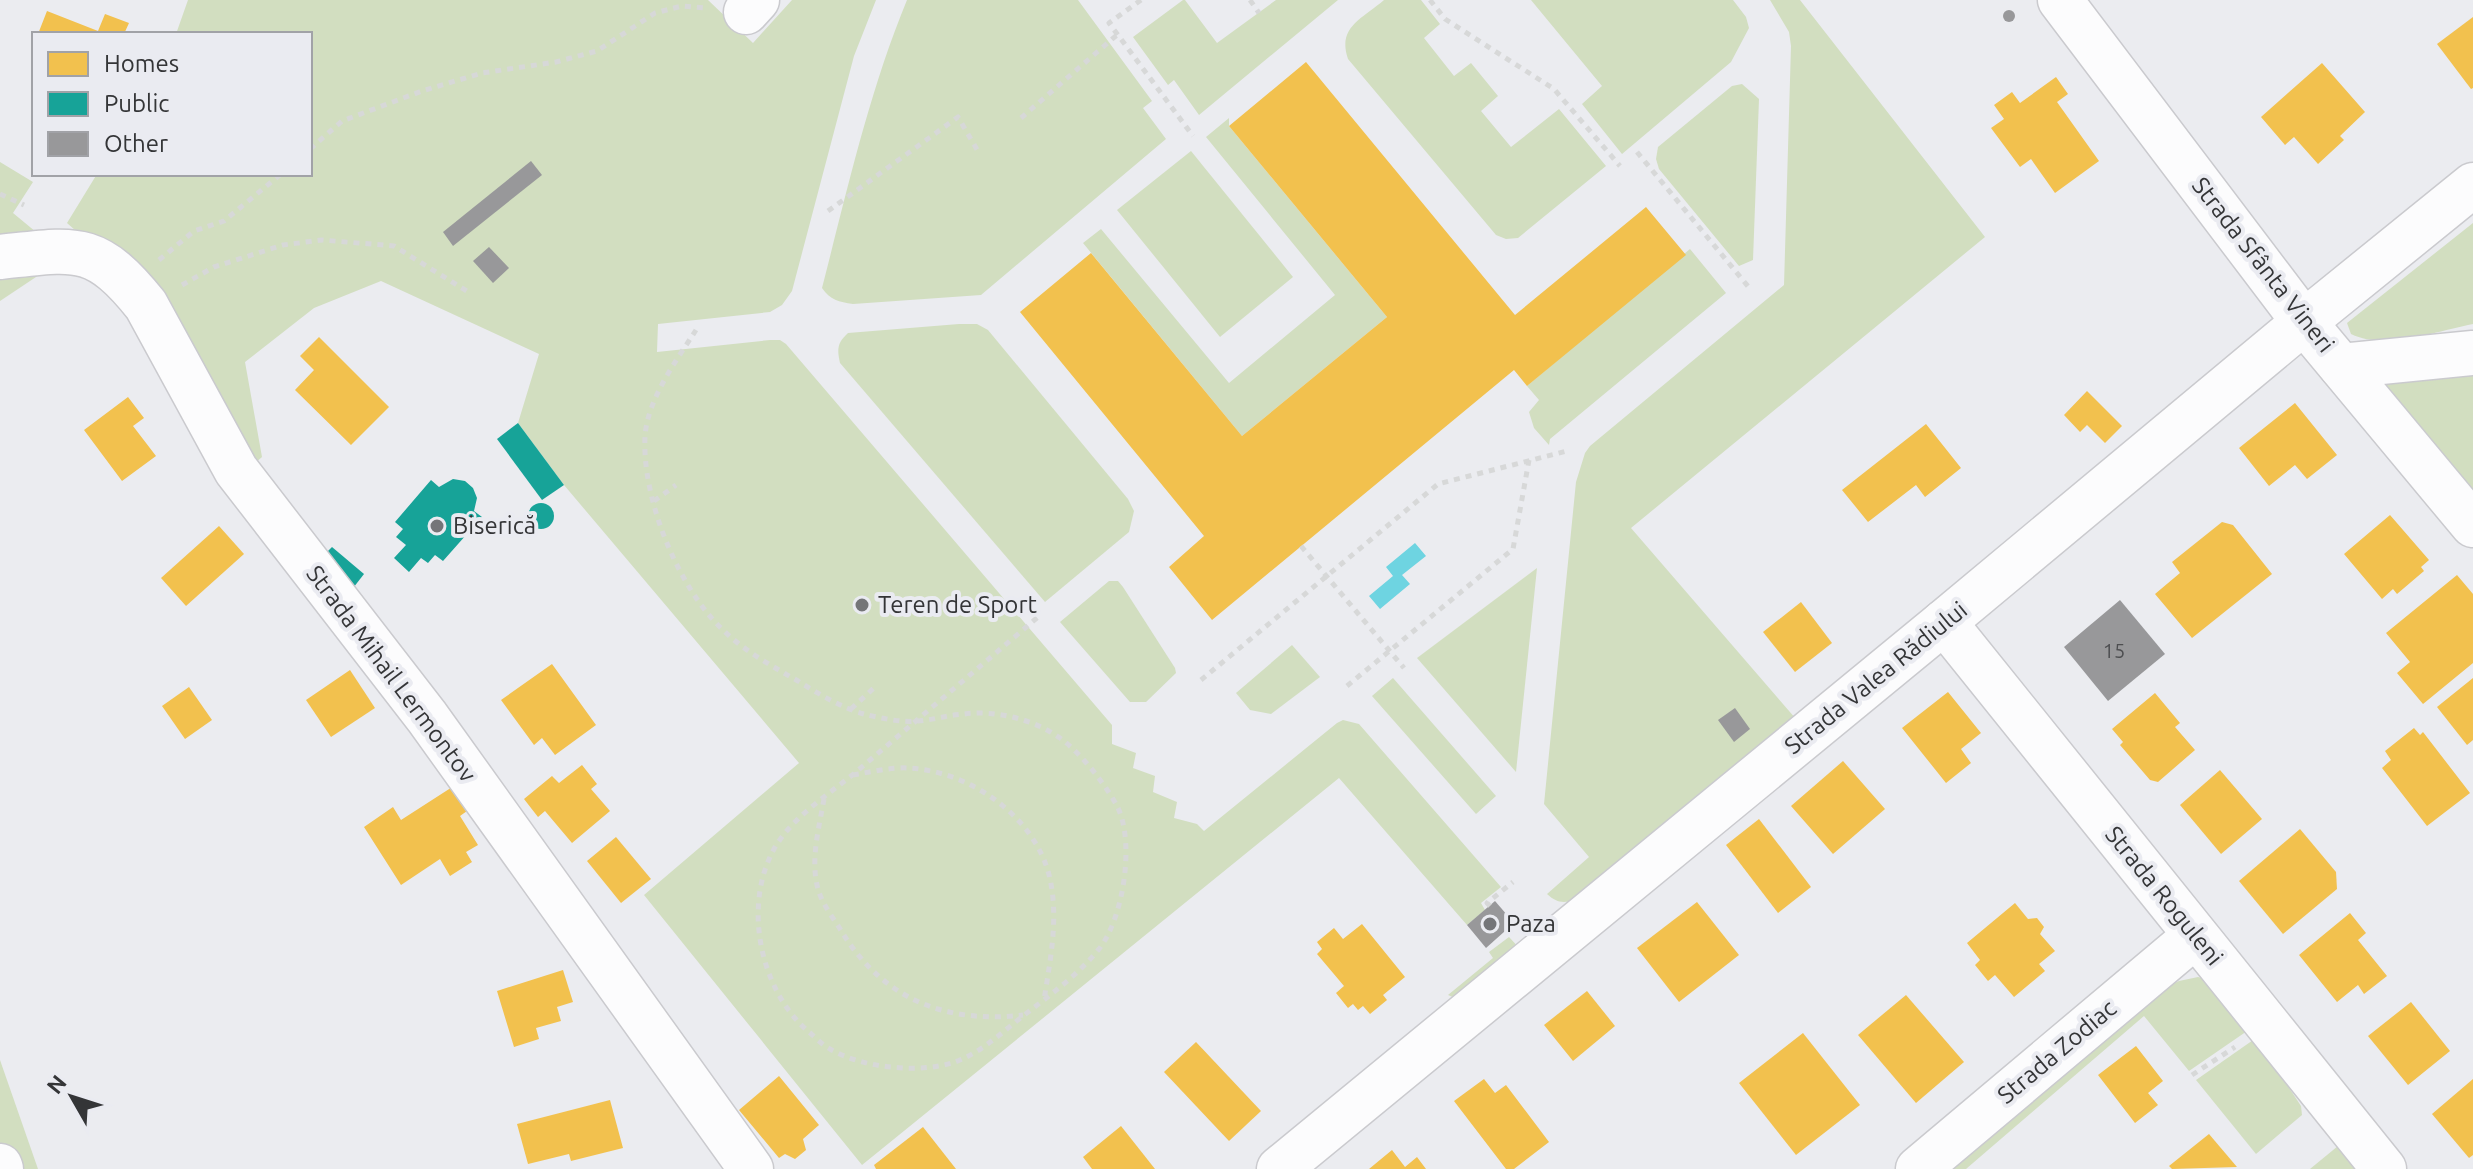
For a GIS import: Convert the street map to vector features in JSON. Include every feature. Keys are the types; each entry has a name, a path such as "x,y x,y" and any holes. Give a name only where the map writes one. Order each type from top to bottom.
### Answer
{"street":[{"name":"Strada Sfânta Vineri","path":"2060,0 2304,322 2473,525"},
{"name":"Strada Valea Rădiului","path":"1279,1169 2473,185"},
{"name":"Strada Mihail Lermontov","path":"0,257 75,251 94,256 138,294 236,470 427,717 751,1169"},
{"path":"2341,366 2473,353"},
{"name":"Strada Roguleni","path":"1944,622 2384,1169"},
{"name":"Strada Zodiac","path":"1918,1169 2195,936"}],"path":[{"path":"1141,0 1109,23 1193,136"},
{"path":"1250,0 1259,13"},
{"path":"1430,0 1445,19 1554,89 1620,166"},
{"path":"312,147 342,121 482,73 556,62 597,51 655,13 682,6 752,6"},
{"path":"1021,118 1118,34"},
{"path":"828,211 958,117 979,153"},
{"path":"1637,152 1751,290"},
{"path":"138,294 194,231 224,221 279,176"},
{"path":"0,194 24,205"},
{"path":"138,294 283,245 322,240 394,246 470,293"},
{"path":"696,330 653,406 645,435 648,480 666,540 688,587 721,628 764,661 860,713 914,722 968,713 1007,714 1058,737 1083,759 1119,811 1126,854 1124,891 1112,926 1101,946 1067,981 979,1052 950,1064 890,1067 857,1061 829,1048 800,1025 775,987 759,945 758,914 762,879 772,852 790,828 914,722 1038,617"},
{"path":"1201,680 1438,484 1567,451"},
{"path":"1347,686 1513,549 1529,460"},
{"path":"654,501 676,485"},
{"path":"1301,546 1404,668"},
{"path":"851,709 876,686"},
{"path":"852,775 906,767 939,773 967,782 1013,814 1035,843 1051,881 1055,918 1044,1000"},
{"path":"825,798 815,860 818,890 854,951 881,981 906,997 950,1014 993,1019 1024,1015"},
{"path":"1490,906 1487,903 1513,882"},
{"path":"2192,1075 2267,1025"}],"green space":[{"path":"188,0 708,0 753,43 792,0 876,0 854,56 792,291 782,305 770,312 658,324 657,352 770,340 780,340 786,344 1112,725 1112,744 1136,753 1133,768 1155,776 1153,792 1177,802 1174,818 1197,824 1204,831 1343,720 1359,724 1501,887 1481,903 1485,910 1467,925 1339,778 862,1165 644,895 799,763 564,485 518,423 539,354 381,281 314,308 245,362 262,457 253,465 101,240 76,231 67,223 96,176 312,176 312,32 177,32"},
{"path":"907,0 1078,0 1152,101 1143,108 1166,139 981,295 853,304 832,298 822,288 870,106"},
{"path":"1183,0 1217,43 1276,0 1338,0 1199,115 1174,80 1168,85 1133,37"},
{"path":"1384,0 1421,0 1440,24 1424,38 1454,76 1471,63 1498,96 1481,111 1511,147 1559,109 1606,166 1518,238 1506,239 1496,235 1348,59 1345,48 1349,31"},
{"path":"1531,0 1733,0 1746,17 1749,28 1731,62 1622,154 1582,104 1602,86"},
{"path":"1770,0 1800,0 1985,237 1631,528 1796,719 1572,901 1559,901 1547,894 1589,857 1544,804 1576,482 1590,446 1784,285 1791,46 1789,32"},
{"path":"1742,84 1759,99 1753,260 1739,266 1659,169 1656,159 1658,147 1732,86"},
{"path":"1229,118 1229,126 1387,317 1242,436 1083,243 1101,229 1229,383 1335,295 1206,137"},
{"path":"1191,151 1293,277 1220,337 1117,210"},
{"path":"0,162 33,182 13,213 42,237 0,244"},
{"path":"2473,223 2473,324 2395,340 2365,339 2351,334 2347,323"},
{"path":"1690,249 1726,293 1550,439 1549,445 1534,428 1529,412 1539,400 1527,386"},
{"path":"48,269 0,301 0,272"},
{"path":"977,324 988,330 1128,499 1134,511 1129,532 1045,602 840,363 839,346 848,333"},
{"path":"2473,367 2473,491 2385,385 2397,376"},
{"path":"1537,568 1516,772 1417,658"},
{"path":"1109,581 1118,581 1123,587 1175,668 1176,673 1146,702 1130,702 1060,622"},
{"path":"1292,645 1320,677 1271,714 1250,710 1236,693"},
{"path":"1393,678 1496,796 1476,814 1372,696"},
{"path":"1509,937 1522,951 1455,998 1448,995 1493,958 1489,952"},
{"path":"2198,977 2213,981 2250,1029 2189,1071 2144,1016 1966,1169 1942,1169 2159,990"},
{"path":"2256,1038 2301,1106 2302,1115 2256,1154 2196,1080"},
{"path":"0,1060 38,1169 0,1169"},
{"path":"2338,1146 2362,1169 2310,1169"}],"water":[{"path":"1415,543 1426,556 1402,575 1410,584 1380,609 1369,596 1393,576 1386,567"}],"building: Homes":[{"path":"47,11 98,31 105,14 129,23 125,32 39,32"},
{"path":"2473,17 2473,88 2471,89 2437,44"},
{"path":"1306,62 1515,315 1646,207 1686,255 1527,386 1514,370 1212,620 1169,567 1204,536 1020,312 1091,253 1242,436 1387,317 1229,126"},
{"path":"2322,63 2365,112 2340,136 2344,140 2318,164 2294,137 2285,145 2261,117"},
{"path":"2056,77 2068,94 2057,102 2099,161 2055,193 2031,159 2020,167 1991,128 2004,119 1994,105 2012,92 2020,103"},
{"path":"319,337 389,407 351,445 295,390 314,370 300,356"},
{"path":"2087,391 2122,426 2105,443 2087,425 2080,432 2064,415"},
{"path":"128,397 144,418 133,426 156,456 122,481 84,430"},
{"path":"2295,403 2337,455 2307,479 2295,465 2269,486 2239,448"},
{"path":"1926,424 1961,468 1925,497 1916,485 1868,522 1842,490"},
{"path":"2390,515 2429,560 2421,567 2424,571 2397,594 2393,589 2382,599 2344,554"},
{"path":"2222,522 2233,525 2272,574 2192,638 2155,594 2180,573 2172,562"},
{"path":"219,526 244,554 186,606 161,578"},
{"path":"2457,575 2473,594 2473,663 2423,704 2397,673 2410,662 2386,633"},
{"path":"1801,602 1832,643 1795,672 1763,632"},
{"path":"552,664 596,725 555,755 542,738 534,745 501,700"},
{"path":"350,670 375,708 331,737 306,700"},
{"path":"2473,678 2473,740 2467,745 2437,707"},
{"path":"189,687 212,720 185,739 162,706"},
{"path":"1948,692 1981,733 1961,749 1971,763 1946,783 1902,728"},
{"path":"2155,693 2180,723 2175,727 2195,750 2158,782 2150,780 2120,745 2123,742 2112,729"},
{"path":"2414,728 2420,735 2423,732 2470,793 2427,826 2382,768 2391,760 2385,751"},
{"path":"1843,761 1885,809 1833,854 1791,806"},
{"path":"582,765 597,784 591,789 610,811 572,843 545,811 538,817 524,799 552,776 559,783"},
{"path":"2220,770 2262,819 2221,854 2180,805"},
{"path":"460,782 474,806 460,816 478,845 466,852 472,862 450,876 440,859 401,885 364,827 393,807 401,820"},
{"path":"1759,819 1811,887 1778,913 1726,845"},
{"path":"2300,829 2336,872 2337,889 2283,934 2239,881"},
{"path":"616,837 651,879 621,903 587,861"},
{"path":"1697,902 1739,955 1679,1002 1637,948"},
{"path":"2015,903 2028,919 2037,918 2044,927 2040,934 2055,951 2039,964 2045,971 2014,997 1995,975 1988,981 1975,965 1980,960 1967,943"},
{"path":"2350,913 2366,933 2358,940 2387,976 2364,994 2358,985 2337,1002 2299,955"},
{"path":"1362,924 1405,977 1383,995 1387,1000 1370,1014 1363,1006 1358,1010 1353,1004 1348,1008 1336,993 1344,986 1317,954 1322,949 1317,942 1334,928 1343,939"},
{"path":"563,970 573,1002 557,1007 561,1021 536,1028 539,1039 514,1047 497,991"},
{"path":"1587,991 1615,1026 1573,1061 1544,1025"},
{"path":"1906,995 1964,1062 1916,1103 1858,1035"},
{"path":"2411,1002 2450,1051 2408,1085 2368,1036"},
{"path":"1803,1033 1860,1105 1796,1155 1739,1083"},
{"path":"1196,1042 1261,1111 1229,1141 1164,1072"},
{"path":"2136,1046 2163,1081 2148,1093 2158,1105 2135,1123 2098,1075"},
{"path":"779,1076 819,1125 803,1139 806,1150 795,1159 785,1154 779,1158 739,1110"},
{"path":"1484,1079 1495,1093 1506,1085 1549,1142 1514,1169 1506,1169 1454,1101"},
{"path":"2473,1079 2473,1155 2469,1158 2432,1114"},
{"path":"610,1100 623,1148 571,1161 569,1154 528,1164 517,1124"},
{"path":"1121,1126 1155,1169 1092,1169 1083,1157"},
{"path":"923,1127 956,1169 876,1169 874,1165"},
{"path":"2209,1134 2237,1167 2172,1169 2169,1166"},
{"path":"1392,1150 1405,1167 1417,1157 1426,1169 1369,1169"}],"building: Public":[{"path":"518,423 564,485 542,500 497,439"},
{"name":"Biserică","path":"453,479 465,481 473,488 477,498 474,511 482,517 443,561 435,555 428,563 421,558 409,572 394,558 406,545 396,537 403,529 395,522 431,480 439,487"},
{"path":"541,503 550,507 554,516 550,525 541,529 532,525 528,516 532,507"},
{"path":"332,547 364,574 350,592 323,556"}],"building: Other":[{"path":"2009,10 2015,16 2009,22 2003,16"},
{"path":"531,161 542,175 453,246 443,232"},
{"path":"489,247 509,268 493,283 473,261"},
{"path":"2120,600 2165,654 2108,701 2064,647"},
{"path":"1735,708 1750,729 1734,742 1718,720"},
{"name":"Paza","path":"1495,901 1514,923 1486,948 1467,925"}],"place":[{"name":"Biserică","path":"437,526"},
{"name":"Teren de Sport","path":"862,605"},
{"name":"Paza","path":"1490,924"}]}
